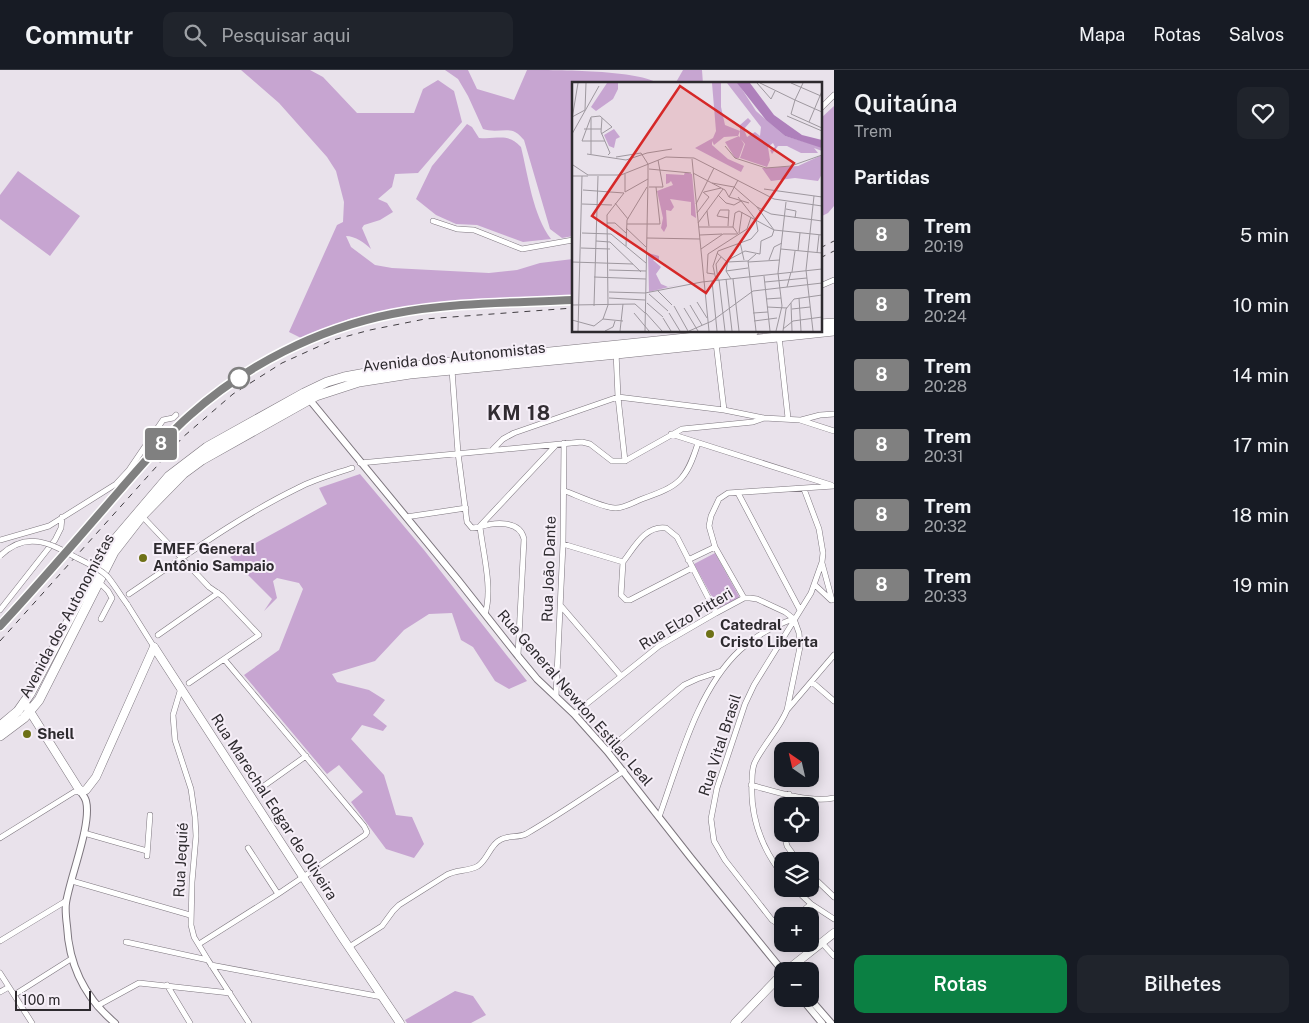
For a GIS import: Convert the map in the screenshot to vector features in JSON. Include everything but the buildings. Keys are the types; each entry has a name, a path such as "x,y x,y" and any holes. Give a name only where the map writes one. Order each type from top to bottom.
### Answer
{"main road":[{"name":"Avenida dos Autonomistas","path":"0,736 30,712 39,700 114,552 142,516 191,468 220,449 309,399 359,382 410,374 747,332"},
{"name":"Avenida dos Autonomistas","path":"0,726 18,711 24,702 106,550 169,476 180,466 216,442 290,400 327,382 363,373 460,361 716,343 816,332"},
{"path":"452,370 460,361"},
{"path":"24,702 80,791 86,790 96,777 154,646"},
{"name":"Rua Marechal Edgar de Oliveira","path":"154,646 185,685 349,947 400,1023"},
{"path":"797,962 834,933"},
{"path":"735,1023 774,982"},
{"path":"741,1023 774,988"}],"street":[{"path":"822,106 834,95"},
{"path":"433,221 457,229 474,230 522,249 572,240"},
{"path":"822,285 834,280"},
{"path":"779,336 788,418"},
{"path":"716,343 724,410"},
{"path":"614,350 625,461"},
{"path":"452,370 458,453 468,525 472,528 490,524 512,525 518,527 523,533 518,656"},
{"path":"494,449 514,433 618,397 724,410 764,418 788,418 834,431"},
{"name":"Rua General Newton Estilac Leal","path":"309,399 537,679 574,714 624,771 774,962"},
{"path":"800,420 834,414"},
{"path":"0,540 46,526 116,484 163,420 173,418 176,415"},
{"path":"360,463 494,449 587,442 612,461 625,461 671,434 685,429 753,422 764,418"},
{"path":"671,434 834,486"},
{"name":"Rua João Dante","path":"556,696 565,491 564,443"},
{"path":"565,491 616,508 662,492 681,480 689,468 698,443"},
{"path":"485,614 488,606 488,591 480,527 556,445"},
{"path":"129,594 235,523 300,487 352,468"},
{"path":"744,598 715,546 709,526 719,498 728,493 834,486"},
{"path":"804,489 819,529 823,553 822,562 833,601"},
{"path":"738,493 800,610"},
{"path":"406,517 466,508"},
{"path":"142,516 209,587 218,593 259,635 185,685"},
{"path":"0,610 55,540 62,526 62,517"},
{"path":"692,568 630,600 626,600 622,595 623,562 645,534 661,527 671,531 677,537 716,612"},
{"name":"Rua Marechal Edgar de Oliveira","path":"0,556 9,548 33,541 49,544 102,572 127,604 154,646"},
{"path":"563,544 623,562"},
{"path":"688,560 715,546"},
{"name":"Rua Vital Brasil","path":"774,921 724,860 714,841 711,819 717,788 745,704 754,685 815,585 822,562"},
{"path":"98,582 108,591 112,598 101,619"},
{"path":"815,585 833,601"},
{"path":"158,635 218,593"},
{"name":"Rua Elzo Pitteri","path":"574,714 659,646 716,612 744,598 757,599 778,607 794,619"},
{"path":"560,605 620,676"},
{"path":"660,817 691,731 704,701 721,671 741,649 755,638 778,625 794,619 799,633 800,647 788,710"},
{"path":"774,861 756,824 752,809 751,785 754,764 760,751 783,720 788,710 834,655"},
{"path":"199,944 278,894 367,832 364,826 224,659"},
{"path":"607,751 684,685 721,671"},
{"path":"812,682 834,701"},
{"name":"Rua Jequié","path":"185,685 174,706 173,722 175,740 191,789 195,817 196,836 190,915 192,931 210,963 249,1023"},
{"path":"260,788 306,756"},
{"path":"349,947 385,924 399,905 452,872 468,870 479,865 486,859 499,841 525,834 624,771"},
{"path":"751,785 812,798 834,798"},
{"path":"0,838 74,792 80,791 85,798 87,808 84,832 66,901 67,930 71,959 87,991 97,1006 115,1023"},
{"path":"84,832 147,854 150,814"},
{"path":"248,848 278,894"},
{"path":"72,881 190,915"},
{"path":"819,883 834,897"},
{"path":"804,897 834,919"},
{"path":"0,941 66,901"},
{"path":"808,907 811,904"},
{"path":"126,942 210,963 383,997"},
{"path":"822,943 834,956"},
{"path":"14,995 71,959"},
{"path":"0,973 32,1023"},
{"path":"97,1006 139,983 230,993"},
{"path":"167,985 190,1023"},
{"path":"0,992 9,986"},
{"path":"809,1007 822,1023"},
{"path":"817,1007 831,1023"}],"shaded area":[{"path":"241,70 310,70 323,77 357,113 414,113 423,89 438,80 454,91 462,122 418,173 395,174 392,187 378,199 387,203 393,212 380,220 364,225 362,228 371,249 360,240 346,236 351,247 375,265 392,268 489,273 517,270 540,263 572,259 572,295 428,304 352,318 301,338 289,332 337,225 343,222 344,202 336,171 327,157 279,103"},
{"path":"445,70 468,70 477,89 514,100 527,70 617,73 649,79 655,82 572,82 572,236 562,238 550,229 524,140 512,131 483,129 458,79"},
{"path":"683,70 702,70 703,82 676,82"},
{"path":"834,106 834,206 828,213 822,216 822,117"},
{"path":"467,124 472,127 479,138 506,138 516,142 521,147 535,207 551,239 523,242 477,225 456,224 436,215 416,199 432,166"},
{"path":"18,171 80,216 50,256 0,219 0,195"},
{"path":"360,474 424,550 527,681 509,689 495,681 473,647 461,640 452,613 429,614 404,630 375,661 332,674 337,682 369,690 385,700 373,715 387,726 383,731 362,725 351,739 384,775 396,815 412,817 424,844 414,858 386,849 351,802 363,792 339,765 327,774 244,675 279,650 303,589 299,583 277,578 273,581 277,598 264,611 272,599 230,557 327,504 319,488"},
{"path":"715,553 740,598 718,608 694,564"},
{"path":"455,991 473,996 486,1015 471,1023 407,1023 405,1020"}],"railway":[{"path":"822,247 834,241"},
{"path":"822,257 834,251"},
{"path":"0,626 172,432 214,395 241,376 269,360 298,345 328,333 390,315 441,306 572,300"},
{"path":"0,641 183,437 233,394 282,363 333,340 370,330 425,319 572,308"}],"train":[{"name":"8","path":"0,626 135,473 189,416 210,398 273,357 312,338 356,323 391,314 462,305 572,300"}],"place":[{"name":"EMEF General Antônio Sampaio","path":"143,558"},
{"name":"Catedral Cristo Liberta","path":"710,634"},
{"name":"Shell","path":"27,734"}],"district":[{"name":"KM 18","path":"519,413"}]}
